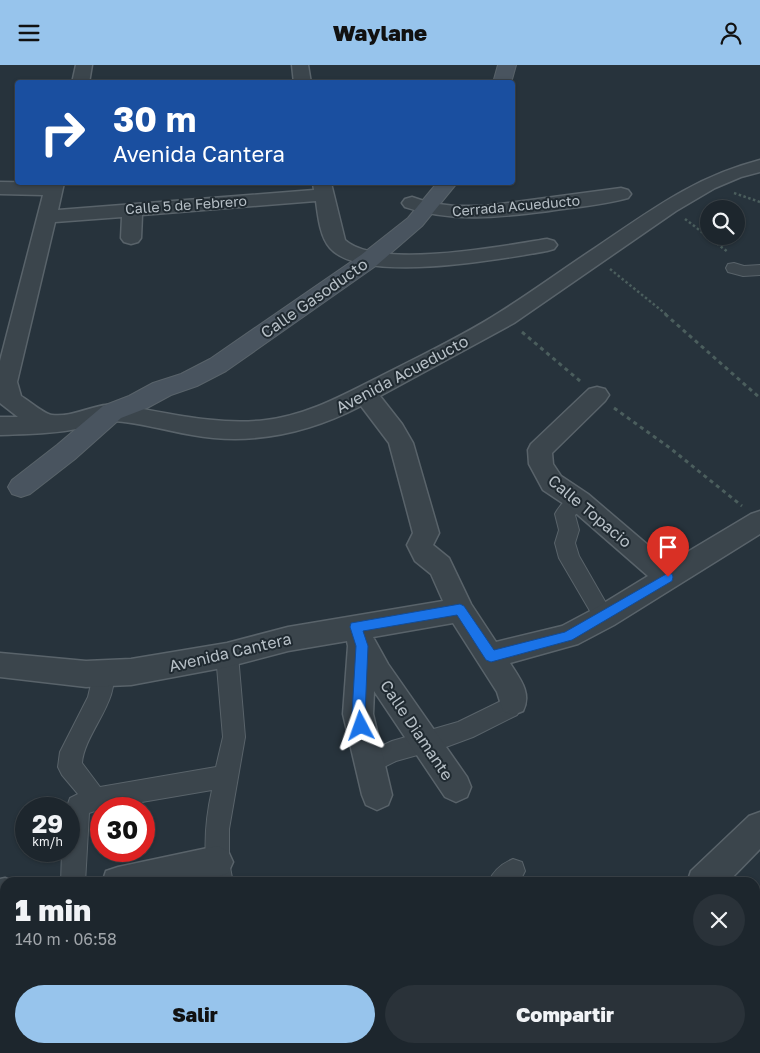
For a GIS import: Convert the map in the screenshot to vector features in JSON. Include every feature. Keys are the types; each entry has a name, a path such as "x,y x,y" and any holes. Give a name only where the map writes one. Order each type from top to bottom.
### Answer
{"main road":[{"path":"486,80 490,65"},
{"path":"503,80 507,65"},
{"name":"Calle Gasoducto","path":"21,487 66,453 112,412 138,402 162,389 189,380 218,365 361,257 402,234 419,206 426,185"},
{"name":"Calle Gasoducto","path":"419,206 445,185"}],"street":[{"path":"81,80 84,65"},
{"path":"300,65 302,80"},
{"name":"Avenida Acueducto","path":"0,426 47,425 75,421 112,412 186,425 229,430 266,429 329,412 506,318 669,207 708,184 734,173 760,166"},
{"path":"0,188 54,186 6,374 5,400 47,425"},
{"path":"323,189 334,239 344,251 361,257 462,258 547,245"},
{"name":"Calle 5 de Febrero","path":"47,217 323,189"},
{"name":"Cerrada Acueducto","path":"419,206 447,212 476,212 591,200 622,194"},
{"path":"131,238 132,209"},
{"path":"734,268 743,271 760,270"},
{"path":"365,394 401,443 426,533 420,545 424,553 440,565 460,609 510,689 513,702 509,708 465,730 428,743 392,752 370,763"},
{"name":"Calle Topacio","path":"597,395 540,450 541,463 548,479 558,488 578,501 668,577"},
{"path":"578,501 566,511 565,515 569,530 566,543 569,558 604,617"},
{"path":"491,657 568,636 604,617 760,521"},
{"name":"Avenida Cantera","path":"0,665 48,672 103,674 131,672 227,655 288,639 359,637 460,609"},
{"path":"359,637 358,714 377,795"},
{"name":"Calle Diamante","path":"359,637 390,691 428,743 456,787"},
{"path":"173,877 219,872 217,829 234,737 227,655"},
{"path":"91,797 90,789 70,767 69,762 71,753 102,687 103,674"},
{"path":"109,797 226,776"},
{"path":"73,877 76,810 78,806 90,801"},
{"path":"716,877 760,827"}],"path":[{"path":"669,207 727,251 733,258 732,265 734,268"},
{"path":"596,258 650,299 760,398"}],"route":[{"path":"361,726 358,714 362,646 356,627 460,609 491,657 568,636 604,617 668,577"}]}
